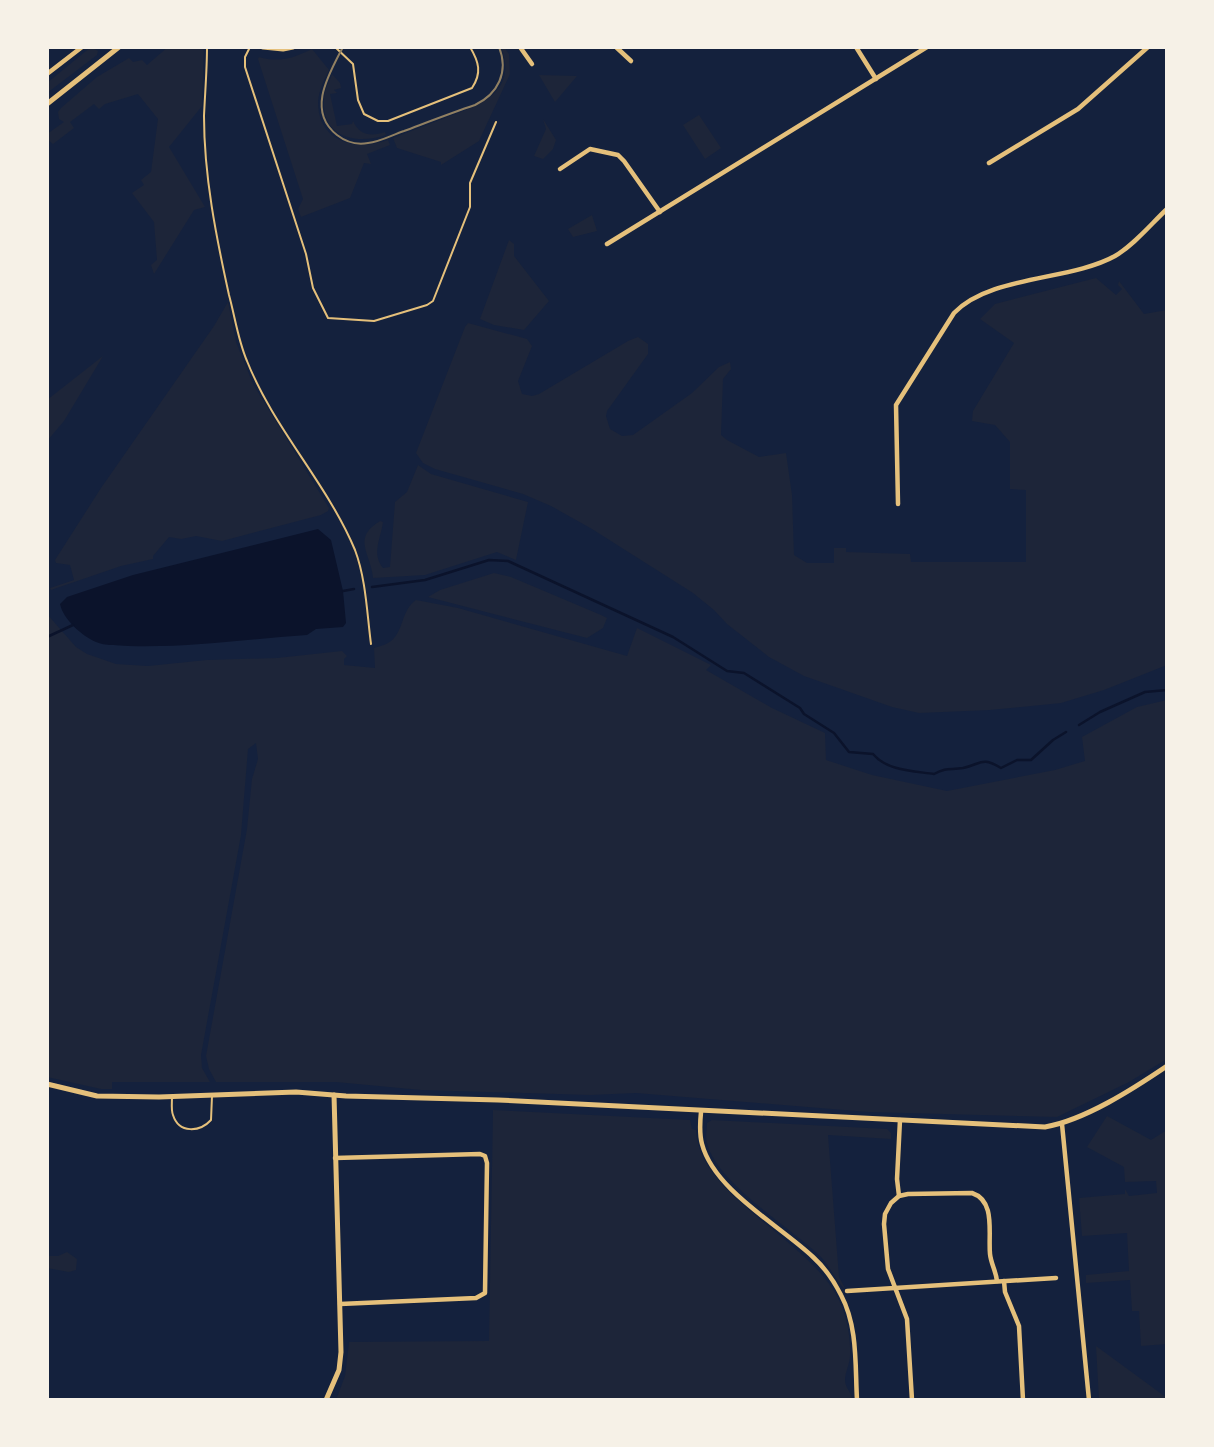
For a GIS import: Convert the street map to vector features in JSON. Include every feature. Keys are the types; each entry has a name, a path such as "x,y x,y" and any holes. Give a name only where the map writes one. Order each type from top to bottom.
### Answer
{"street":[{"path":"47,74 82,47"},
{"path":"47,104 119,47"},
{"path":"263,47 283,50 293,47"},
{"path":"520,47 532,64"},
{"path":"616,47 631,61"},
{"path":"856,47 876,79"},
{"path":"607,244 927,47"},
{"path":"989,163 1078,109 1148,47"},
{"path":"560,169 590,149 618,155 660,212"},
{"path":"898,504 896,405 954,313 962,305 985,293 1115,257 1167,209"},
{"path":"47,1084 97,1096 296,1092 1045,1127 1079,1117 1167,1066"},
{"path":"326,1400 339,1370 340,1304 334,1095"},
{"path":"701,1112 701,1140 717,1172 749,1204 812,1256 840,1293 853,1332 857,1400"},
{"path":"899,1196 897,1179 900,1120"},
{"path":"1062,1124 1089,1400"},
{"path":"335,1158 480,1154 485,1156 487,1163 485,1293 476,1298 340,1304"},
{"path":"912,1400 907,1319 888,1269 884,1219 887,1208 899,1196 913,1193 972,1193 983,1199 988,1208 990,1256 997,1281"},
{"path":"847,1291 1056,1279"},
{"path":"1004,1281 1005,1292 1019,1326 1023,1400"}],"lane":[{"path":"207,47 204,117 207,172 220,250 240,340 256,381 284,432 335,512 355,551 371,644"},
{"path":"250,47 245,57 245,67 306,254 313,288 328,318 374,321 433,301 470,207 470,183 496,122"},
{"path":"335,47 353,64 358,100 364,114 378,121 388,121 472,88 477,80 479,67 470,47"},
{"path":"172,1096 173,1114 178,1123 189,1129 198,1129 211,1120 212,1095"}],"shaded area":[{"path":"91,47 98,51 97,55 47,93 47,83"},
{"path":"168,47 204,47 202,106 169,147 205,207 194,210 154,274 151,265 157,260 154,222 132,193 144,185 141,180 151,172 158,119 138,94 105,104 99,109 94,104 70,122 74,128 53,144 47,139 47,134 64,122 59,119 58,112 61,108 97,77 129,58 133,62 142,60 147,65"},
{"path":"501,47 509,54 510,74 479,141 441,165 441,162 397,148 393,138 470,108 492,95 500,87 504,76 505,63"},
{"path":"312,49 329,70 318,102 324,126 332,135 352,144 364,145 388,140 390,145 367,154 371,164 364,163 350,198 301,217 298,209 303,199 258,59 286,59"},
{"path":"332,74 341,88 334,90 337,93 330,94 337,126 352,124 353,121 366,134 385,132 386,135 353,138 335,130 328,122 324,99"},
{"path":"539,75 577,76 555,102"},
{"path":"699,115 721,148 705,159 683,125"},
{"path":"543,119 556,140 553,149 543,159 534,156 546,129"},
{"path":"592,215 597,231 573,237 568,229"},
{"path":"509,240 514,244 514,256 549,301 524,330 494,325 480,319"},
{"path":"1096,278 1116,295 1122,289 1118,285 1119,281 1144,314 1167,310 1167,665 1104,690 1061,703 919,713 892,707 804,676 769,657 693,593 592,529 523,494 435,469 423,463 416,453 468,323 527,339 532,346 518,381 522,394 532,396 638,337 648,344 648,354 607,411 610,429 622,436 633,435 692,393 719,367 730,362 731,369 723,379 721,435 759,457 786,453 792,495 794,555 807,563 834,563 834,548 846,548 846,552 910,554 911,562 1026,562 1026,490 1010,489 1010,442 995,425 972,421 973,411 1014,343 980,319 995,304"},
{"path":"228,302 236,342 253,384 329,508 328,511 222,541 196,536 181,539 169,537 153,559 121,566 51,590 50,588 74,580 70,565 56,563 55,560"},
{"path":"103,356 64,421 47,441 47,400"},
{"path":"418,465 431,474 528,502 516,560 497,552 425,575 373,578 365,547 366,534 380,521 383,522 378,557 383,568 390,567 395,502 407,492"},
{"path":"318,529 331,540 343,591 346,623 343,627 316,629 307,635 218,643 173,646 112,645 96,642 85,636 69,621 60,604 67,597 133,575"},
{"path":"494,573 511,577 607,618 603,628 587,638 428,597 440,590"},
{"path":"416,600 458,608 627,656 637,628 711,665 706,670 772,708 825,733 826,760 872,775 947,791 1055,770 1085,761 1082,737 1137,707 1167,700 1167,1059 1129,1082 1057,1117 868,1112 636,1093 590,1095 421,1090 336,1082 216,1082 206,1056 247,829 252,779 258,759 256,743 248,749 241,835 201,1055 202,1068 210,1082 112,1082 112,1089 101,1089 47,1077 47,614 76,647 87,654 116,664 148,666 342,651 347,656 344,665 375,668 374,648 387,644 395,637 408,609"},
{"path":"493,1110 690,1120 692,1129 696,1130 701,1153 715,1175 734,1196 823,1276 838,1298 849,1333 850,1358 845,1380 852,1399 336,1400 345,1376 349,1342 489,1341"},
{"path":"1107,1116 1151,1140 1167,1130 1167,1344 1141,1346 1139,1311 1132,1311 1130,1280 1086,1283 1086,1275 1129,1271 1127,1233 1082,1236 1079,1198 1125,1194 1125,1189 1129,1196 1157,1193 1156,1181 1125,1182 1124,1167 1087,1147"},
{"path":"712,1120 887,1129 891,1133 891,1139 828,1135 839,1277 846,1290 821,1257 756,1204 725,1174 707,1143 707,1123"},
{"path":"67,1252 77,1259 76,1270 69,1272 47,1268 47,1256 58,1256"},
{"path":"1096,1346 1167,1398 1167,1400 1099,1400"}],"waterway":[{"path":"372,587 425,580 489,560 508,561 673,637 727,671 744,673 834,733 849,752 873,754 886,764 901,769 934,774 982,762 1001,768 1017,760 1031,760 1066,732"},
{"path":"343,591 354,589"},
{"path":"47,637 73,625"},
{"path":"1079,725 1100,712 1145,692 1167,690"}],"tram line":[{"path":"343,47 323,92 323,115 337,135 360,144 382,140 483,100 495,88 502,73 499,47"}]}
